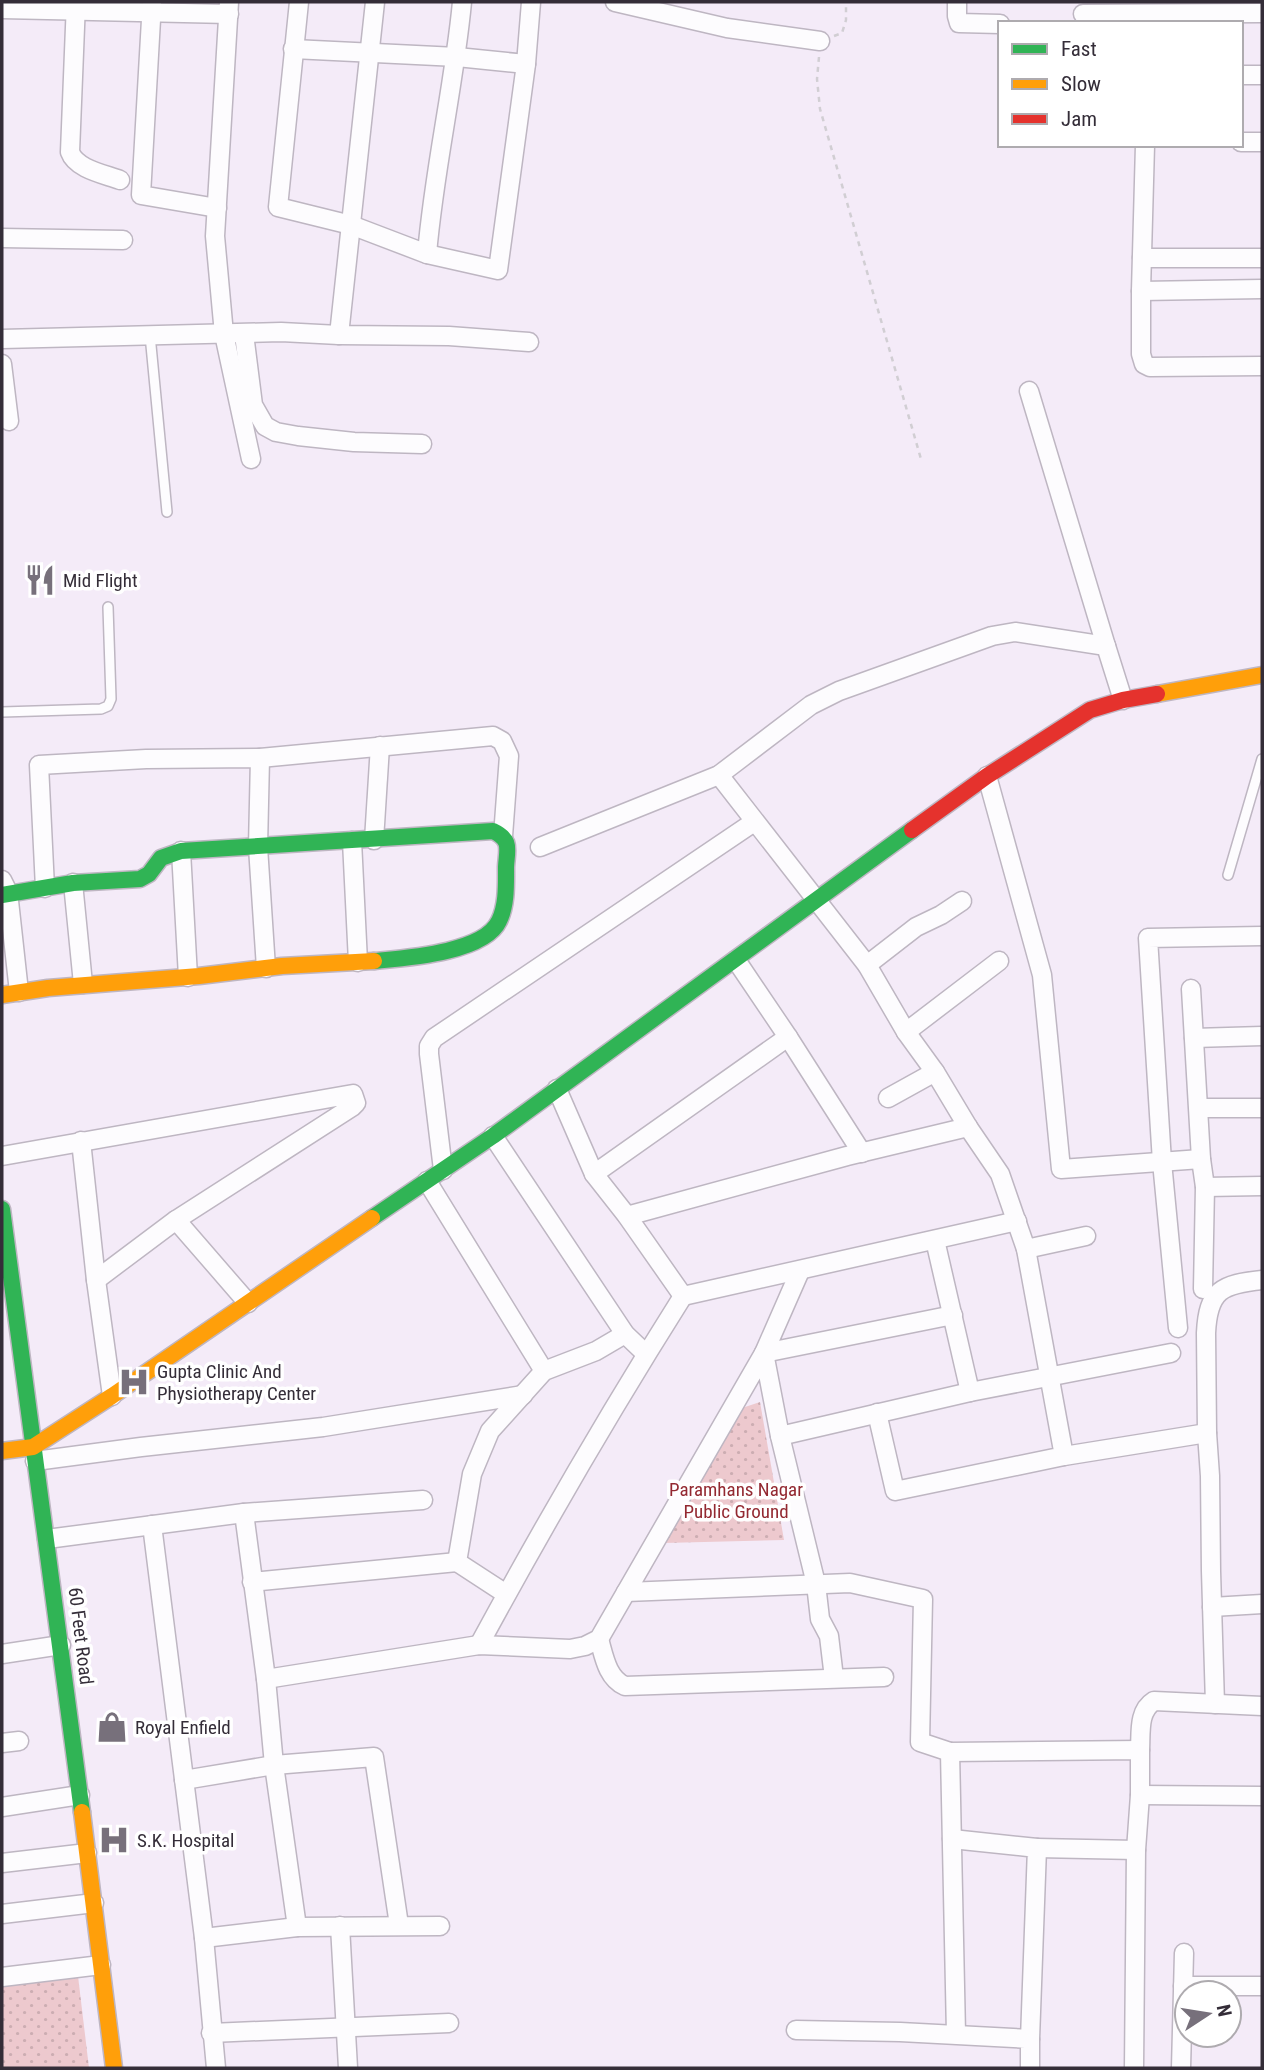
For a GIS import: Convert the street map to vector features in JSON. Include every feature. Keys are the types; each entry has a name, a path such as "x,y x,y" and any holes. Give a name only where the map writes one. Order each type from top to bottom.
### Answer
{"street":[{"path":"299,2 278,207 351,225 427,254 498,270 526,64 531,2"},
{"path":"339,335 375,2"},
{"path":"427,254 432,201 457,57 462,2"},
{"path":"615,2 727,28 820,41"},
{"path":"957,2 959,23 998,24"},
{"path":"2,9 22,6 229,8 215,236 224,334 251,459"},
{"path":"76,6 69,152 73,160 80,164 120,180"},
{"path":"152,8 141,195 217,208"},
{"path":"1083,13 1223,8 1262,13"},
{"path":"293,49 457,57 526,64"},
{"path":"1243,75 1262,75"},
{"path":"1243,142 1262,142"},
{"path":"1145,147 1141,291 1141,354 1144,364 1262,366"},
{"path":"2,238 123,240"},
{"path":"1142,258 1262,257"},
{"path":"1141,291 1262,289"},
{"path":"2,339 281,332 449,336 529,342"},
{"path":"244,334 253,405 265,426 276,432 298,436 354,442 422,444"},
{"path":"2,365 9,421"},
{"path":"1029,391 1123,700"},
{"path":"540,847 719,775 811,705 839,691 992,636 1015,632 1106,646"},
{"path":"34,1454 112,1396 493,1136 987,776 1090,710 1123,700 1262,675"},
{"path":"45,888 39,765 146,759 260,758 493,736 502,741 509,756 503,835 507,845 502,911 498,925 488,933 467,945 446,950 358,962 83,984 10,993 4,889 45,888 73,883 140,879 149,874 161,858 181,851 493,831 503,835"},
{"path":"374,840 380,746"},
{"path":"260,758 258,847 266,968"},
{"path":"719,775 867,965 906,1032 935,1072 968,1128 1000,1174 1026,1249 1064,1456"},
{"path":"987,776 1042,975 1061,1169 1201,1159"},
{"path":"443,1170 429,1054 429,1046 434,1038 754,822"},
{"path":"352,841 358,962"},
{"path":"181,851 188,977"},
{"path":"73,883 83,984"},
{"path":"867,965 916,927 962,901"},
{"path":"1178,1328 1162,1162 1148,938 1262,936"},
{"path":"736,960 862,1153"},
{"path":"906,1032 999,961"},
{"path":"1191,989 1205,1186 1203,1289"},
{"path":"1194,1038 1262,1036"},
{"path":"594,1174 788,1037"},
{"path":"888,1098 935,1072"},
{"path":"557,1089 594,1174 683,1296"},
{"path":"2,1156 353,1094 356,1103 352,1107 176,1220 96,1280"},
{"path":"1199,1108 1262,1108"},
{"path":"627,1216 862,1153 968,1128"},
{"path":"493,1136 625,1334 646,1354"},
{"path":"80,1141 112,1396"},
{"path":"428,1181 544,1371"},
{"path":"1205,1186 1262,1186"},
{"name":"60 Feet Road","path":"2,1209 61,1645 114,2068"},
{"path":"176,1220 248,1303"},
{"path":"479,1645 646,1354 683,1296 1017,1221"},
{"path":"1026,1249 1086,1236"},
{"path":"935,1240 970,1392"},
{"path":"266,1679 479,1645 570,1649 599,1639 764,1353 800,1271"},
{"path":"1215,1704 1207,1318 1210,1305 1222,1289 1234,1284 1262,1280"},
{"path":"764,1353 953,1315"},
{"path":"457,1562 472,1474 490,1431 544,1371 586,1355 625,1334"},
{"path":"764,1353 780,1436 816,1584 820,1619 829,1636 834,1678"},
{"path":"780,1436 970,1392 1171,1353"},
{"path":"2,1451 34,1454 141,1447 323,1427 523,1395"},
{"path":"877,1413 895,1491 1064,1456 1208,1433"},
{"path":"47,1539 244,1513 423,1500"},
{"path":"244,1513 266,1679 274,1765 297,1927"},
{"path":"152,1525 204,1938 216,2068"},
{"path":"252,1582 457,1562 506,1594"},
{"path":"626,1592 850,1583 922,1599 920,1742 950,1752 1140,1750"},
{"path":"1212,1607 1262,1604"},
{"path":"599,1639 611,1675 625,1686 884,1677"},
{"path":"2,1654 61,1645"},
{"path":"1134,2068 1136,1850 1140,1750 1146,1706 1154,1701 1262,1706"},
{"path":"950,1752 956,2034"},
{"path":"184,1780 274,1765 374,1757 399,1925"},
{"path":"1140,1795 1262,1797"},
{"path":"2,1807 80,1796"},
{"path":"952,1839 1037,1848 1136,1850"},
{"path":"1030,2068 1037,1848"},
{"path":"2,1863 87,1853"},
{"path":"2,1914 94,1903"},
{"path":"340,1926 348,2068"},
{"path":"204,1938 297,1927 440,1926"},
{"path":"1183,1979 1185,1953"},
{"path":"2,1977 101,1965"},
{"path":"1243,1986 1262,1986"},
{"path":"211,2033 449,2023"},
{"path":"796,2030 956,2034 1030,2039"},
{"path":"1181,2049 1181,2068"}],"lane":[{"path":"150,335 167,512"},
{"path":"2,712 101,709 108,706 111,699 108,607"},
{"path":"1228,875 1262,759"}],"path":[{"path":"846,2 846,20 842,33 820,41 817,79 820,109 921,459"}],"green space":[{"name":"Paramhans Nagar Public Ground","path":"760,1402 784,1540 664,1543 739,1409"},
{"path":"78,1976 89,2068 2,2068 2,1983"}],"traffic: fast":[{"path":"372,1218 493,1136 912,830"},
{"path":"2,895 73,883 140,879 149,874 161,858 181,851 493,831 503,838 507,850 505,901 502,915 491,932 461,947 442,952 374,961"},
{"path":"2,1209 82,1812"}],"traffic: slow":[{"path":"1157,694 1262,675"},
{"path":"2,995 48,988 199,976 282,966 374,961"},
{"path":"2,1451 33,1447 372,1218"},
{"path":"82,1812 114,2068"}],"traffic: jam":[{"path":"912,830 987,776 1090,710 1157,694"}],"place":[{"name":"Mid Flight","path":"40,580"},
{"name":"Gupta Clinic And Physiotherapy Center","path":"134,1382"},
{"name":"Royal Enfield","path":"112,1727"},
{"name":"S.K. Hospital","path":"114,1840"}]}
